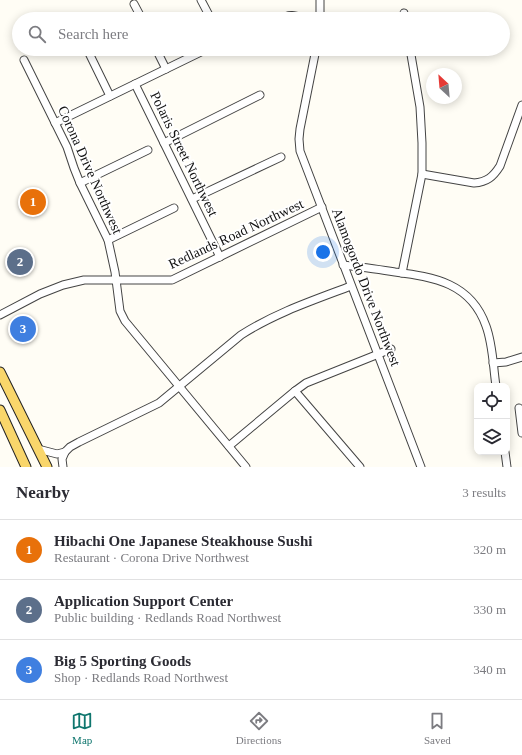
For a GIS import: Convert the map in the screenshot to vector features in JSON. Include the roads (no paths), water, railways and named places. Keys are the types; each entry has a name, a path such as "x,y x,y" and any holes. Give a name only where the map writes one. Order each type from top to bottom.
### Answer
{"main road":[{"path":"1,376 47,467"},
{"path":"0,410 26,467"}],"street":[{"path":"201,0 207,12"},
{"path":"320,0 320,12"},
{"path":"134,4 138,12"},
{"path":"90,56 110,96"},
{"path":"160,56 166,69"},
{"path":"55,123 193,56"},
{"name":"Alamogordo Drive Northwest","path":"315,56 299,139 300,151 421,467"},
{"path":"402,273 422,174 421,111 411,56"},
{"name":"Corona Drive Northwest","path":"24,60 67,147 80,183 108,240 116,272 120,311 125,320 179,387 246,467"},
{"name":"Polaris Street Northwest","path":"135,84 220,257"},
{"path":"164,143 260,96"},
{"path":"422,174 474,183 484,182 489,179 500,166 522,105"},
{"path":"80,183 148,150"},
{"path":"192,199 281,157"},
{"name":"Redlands Road Northwest","path":"0,314 63,285 84,280 172,280 322,207"},
{"path":"108,240 174,208"},
{"path":"343,265 425,276 443,281 456,288 470,299 477,307 486,326 489,335 496,383"},
{"path":"38,449 57,454 64,452 79,442 159,403 241,335 253,327 296,307 351,286"},
{"path":"229,446 306,383 391,349"},
{"path":"493,363 506,362 522,358"},
{"path":"295,391 360,467"},
{"path":"519,408 522,433"},
{"path":"63,467 62,459 64,452"},
{"path":"505,455 507,467"}],"place":[{"name":"Hibachi One Japanese Steakhouse Sushi","path":"33,202"},
{"name":"Application Support Center","path":"20,262"},
{"name":"Big 5 Sporting Goods","path":"23,329"}]}
